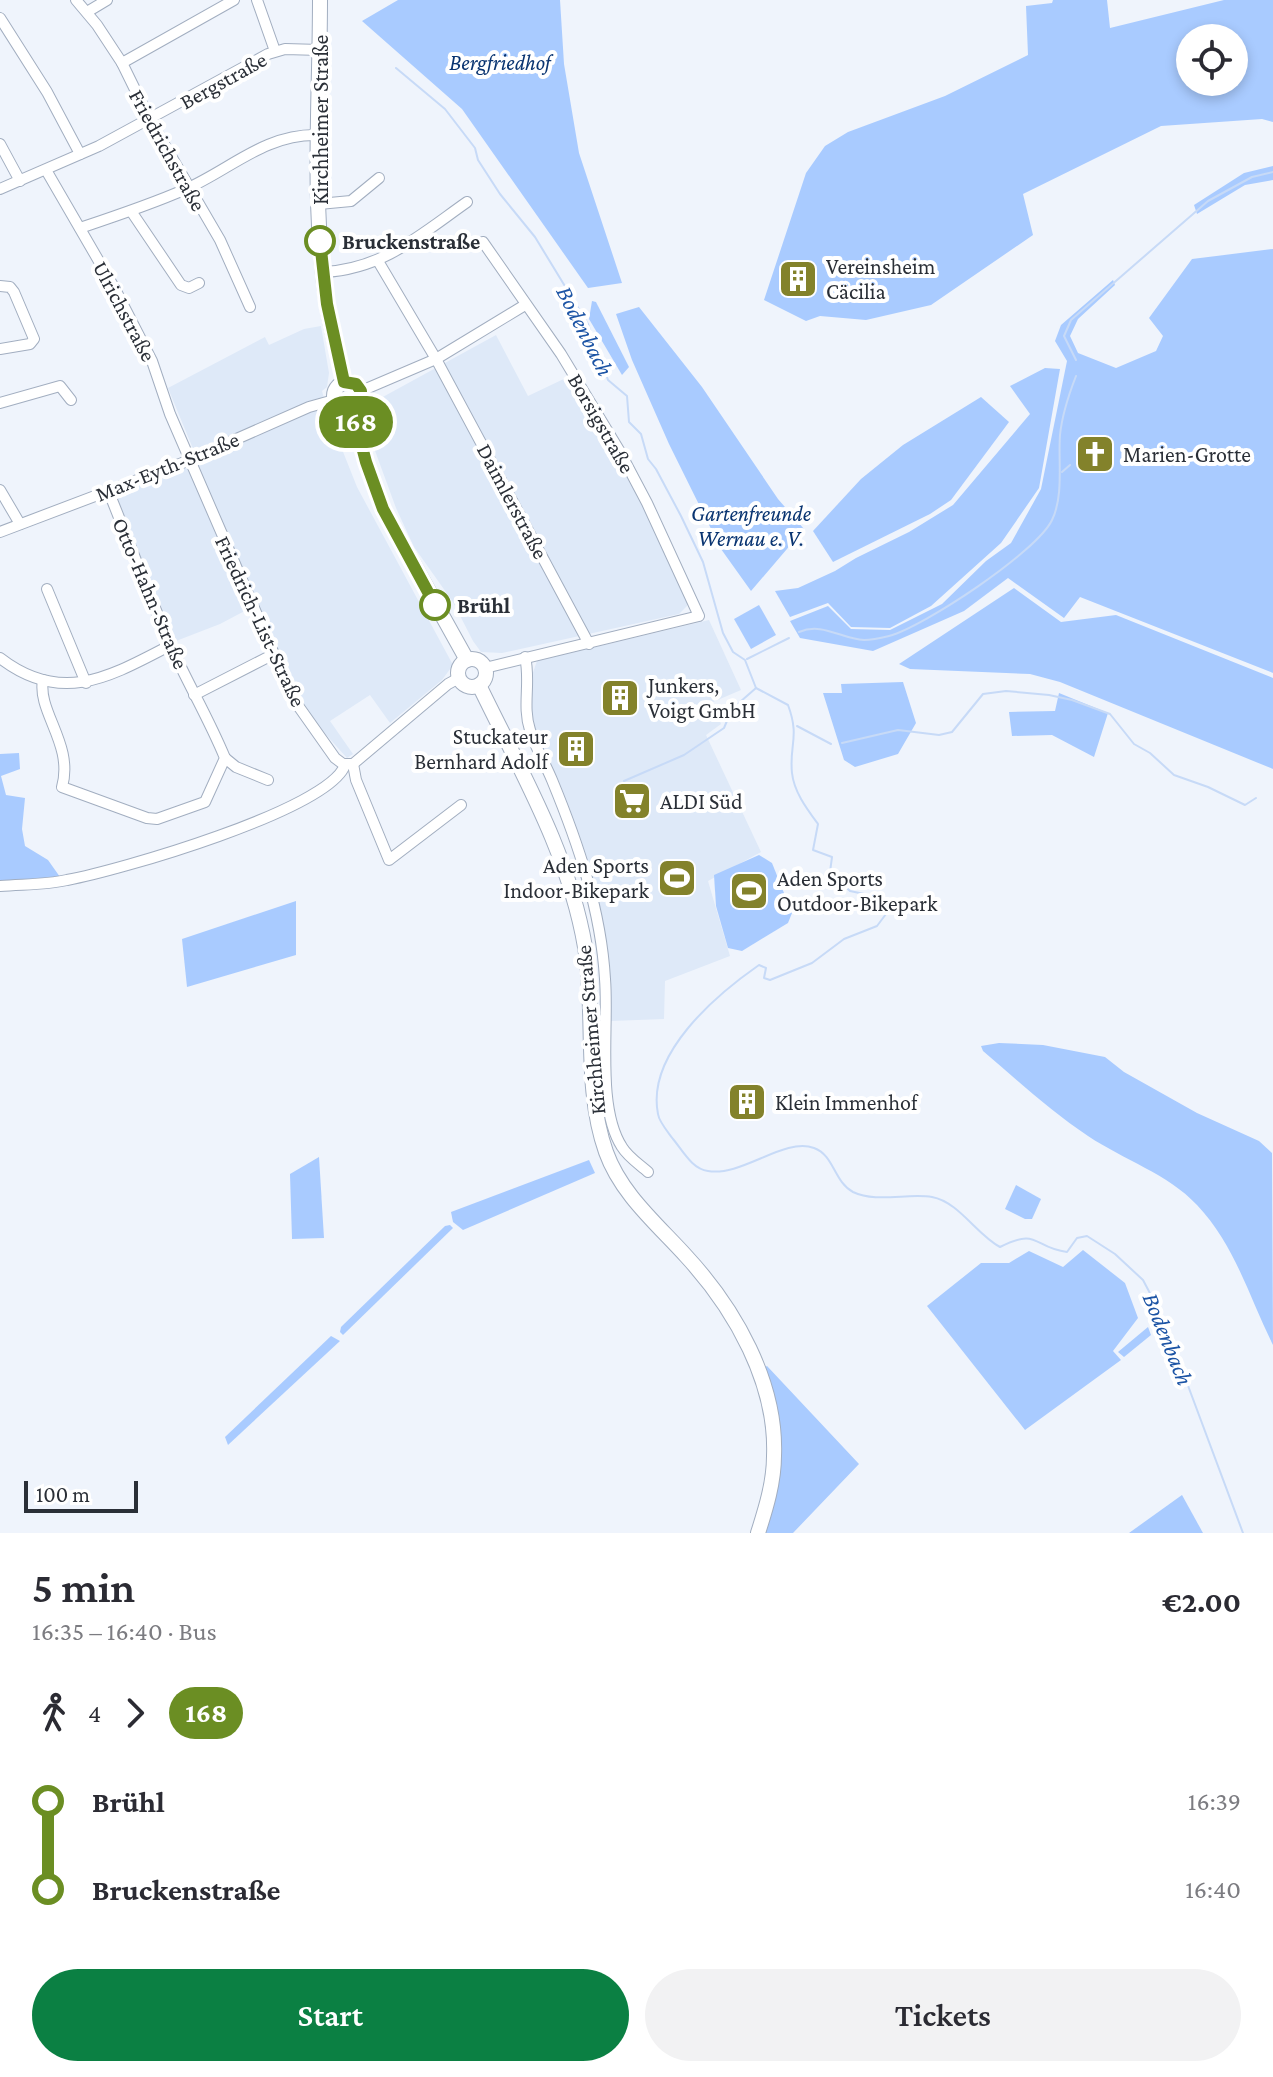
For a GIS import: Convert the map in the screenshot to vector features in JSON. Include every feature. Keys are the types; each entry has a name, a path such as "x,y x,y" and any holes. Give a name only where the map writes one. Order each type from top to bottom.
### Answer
{"main road":[{"name":"Kirchheimer Straße","path":"320,0 319,204 327,304 344,382"},
{"path":"344,382 356,384 361,391 361,402 352,409 339,408 334,400 336,387 344,382"},
{"path":"352,409 383,509 467,660"},
{"path":"467,660 477,660 485,668 485,679 479,685 469,686 459,678 459,668 467,660"},
{"name":"Kirchheimer Straße","path":"479,685 545,819 571,885 585,949 596,1111 606,1154 616,1176 633,1199 714,1291 747,1345 763,1380 772,1420 774,1459 771,1488 758,1533"}],"street":[{"name":"Friedrichstraße","path":"76,0 122,63 150,120 220,240 250,307"},
{"path":"87,12 107,0"},
{"path":"122,63 234,0"},
{"path":"257,0 275,51"},
{"path":"0,18 47,92 80,154"},
{"name":"Bergstraße","path":"0,189 150,120 275,51 320,50"},
{"path":"80,228 188,188 271,142 292,135 317,135"},
{"path":"0,144 20,181"},
{"name":"Ulrichstraße","path":"46,170 152,361 190,460"},
{"path":"319,204 351,201 379,178"},
{"path":"324,272 344,271 378,261 467,202"},
{"path":"131,211 181,285 189,288 199,283"},
{"name":"Borsigstraße","path":"483,242 586,393 619,450 699,616 589,644"},
{"name":"Daimlerstraße","path":"378,261 436,359 589,644"},
{"path":"0,286 10,287 14,292 34,339 30,344 0,349"},
{"path":"361,391 436,359 525,305"},
{"path":"0,403 60,386 71,400"},
{"name":"Max-Eyth-Straße","path":"0,532 190,460 309,407 334,400"},
{"name":"Friedrich-List-Straße","path":"190,460 274,654 309,724 335,758 349,764"},
{"path":"0,490 20,524"},
{"name":"Otto-Hahn-Straße","path":"108,490 171,645 194,695 207,714 225,758"},
{"path":"47,589 86,683"},
{"path":"485,668 589,644"},
{"path":"0,658 27,675 43,680 86,683 171,645"},
{"name":"Otto-Hahn-Straße","path":"194,695 274,654"},
{"path":"525,657 526,709 530,730 577,849 600,933 608,1021 605,1041 607,1095 613,1127 622,1146 648,1172"},
{"path":"0,886 66,881 173,851 285,810 319,790 459,678"},
{"path":"43,680 42,693 63,753 65,769 62,787 157,819 205,802 225,758 236,767 268,780"},
{"path":"349,764 389,860 461,805"}],"shaded area":[{"path":"321,326 329,373 327,387 322,391 328,414 357,487 453,665 442,680 390,723 370,695 330,721 353,754 347,758 319,727 296,691 258,604 220,624 176,641 114,495 198,461 168,388 265,337 269,345 304,329"},
{"path":"496,335 528,396 570,376 612,444 650,518 687,601 687,606 679,614 502,653 481,652 473,641 453,602 414,547 396,508 368,426 370,404"},
{"path":"709,620 741,690 713,702 721,724 706,735 761,852 708,881 730,956 665,981 664,1019 611,1021 600,927 557,785 529,714 529,684 537,661"}],"green space":[{"name":"Bergfriedhof","path":"398,0 560,0 564,64 579,153 622,283 588,288 462,109 362,21"},
{"path":"1053,0 1107,0 1110,28 1224,0 1273,0 1273,122 1262,119 1161,126 1023,194 1033,235 931,305 866,320 820,316 806,321 764,300 806,173 825,146 848,132 945,96 1028,55 1026,6 1052,3"},
{"path":"1273,166 1273,180 1245,185 1197,214 1194,205 1244,173"},
{"path":"1273,249 1273,673 1080,597 1064,618 1008,578 964,611 873,651 800,638 790,621 828,606 851,629 890,630 942,604 986,561 1011,543 1041,489 1067,361 1055,341 1061,325 1113,280 1115,285 1078,319 1070,336 1078,353 1116,368 1156,351 1163,336 1149,318 1192,259"},
{"path":"592,301 596,302 629,367 622,375 589,319"},
{"name":"Gartenfreunde Wernau e. V.","path":"639,307 702,387 778,499 804,529 751,591 721,549 632,360 616,314"},
{"path":"1045,368 1060,369 1039,488 1001,543 931,606 890,628 851,627 828,603 790,617 775,591 798,588 835,571 953,505 1030,414 1010,386"},
{"path":"981,397 1009,422 951,500 930,514 833,562 813,531 861,479 903,445"},
{"path":"1014,588 1061,622 1116,615 1273,678 1273,769 1060,682 1030,674 910,669 899,664"},
{"path":"759,605 776,635 751,649 734,619"},
{"path":"903,682 916,723 898,754 855,767 844,760 823,693 842,693 841,684"},
{"path":"1059,693 1108,713 1094,757 1052,735 1012,736 1009,712 1055,711"},
{"path":"19,753 20,769 1,776 6,795 25,798 22,829 25,846 48,860 60,877 0,884 0,754"},
{"name":"Aden Sports Outdoor-Bikepark","path":"759,855 772,863 792,913 788,923 742,951 728,948 716,906 714,875"},
{"path":"296,901 296,955 187,987 182,939"},
{"path":"999,1043 1043,1045 1105,1057 1124,1072 1197,1113 1259,1141 1272,1153 1273,1345 1222,1237 1197,1205 1173,1185 1074,1126 1034,1095 981,1046"},
{"path":"319,1157 324,1238 292,1239 290,1174"},
{"path":"589,1160 595,1173 463,1230 453,1222 451,1212"},
{"path":"1016,1185 1041,1199 1032,1219 1025,1219 1005,1209"},
{"path":"445,1226 453,1228 343,1335 340,1332 341,1327"},
{"path":"1083,1250 1125,1283 1138,1318 1113,1351 1121,1360 1025,1430 927,1306 981,1263 1009,1263 1029,1251 1063,1267"},
{"path":"1148,1327 1151,1335 1124,1357 1118,1352"},
{"path":"331,1336 340,1341 228,1445 225,1437"},
{"path":"767,1366 859,1464 793,1533 763,1533 775,1488 763,1368"},
{"path":"1182,1495 1203,1533 1129,1533"}],"waterway":[{"name":"Bodenbach","path":"396,68 445,109 475,148 478,160 500,194 535,237 588,324 608,380 627,396 629,422 641,434 648,459 703,562 723,633 733,652 745,660 756,688 788,705 794,733 793,780 818,824 813,850 832,857 830,872 850,891 883,898 886,914 877,926 844,939 812,963 770,980 764,978 766,968 759,965 705,1010 673,1048 663,1070 657,1092 658,1114 662,1124 688,1159 702,1170 721,1171 790,1148 814,1148 826,1156 842,1182 853,1192 872,1197 923,1196 942,1200 1000,1247 1029,1239 1067,1252 1077,1238 1087,1236 1115,1254 1143,1280 1162,1316 1243,1533"},
{"path":"1076,360 1064,336 1071,320 1208,201 1252,177 1273,172"},
{"path":"799,632 816,629 864,640 889,636 952,604 1025,550 1042,534 1056,510 1061,427 1076,376"},
{"path":"1062,472 1070,465"},
{"path":"747,659 789,638"},
{"path":"624,781 684,755 724,728 732,709 756,688"},
{"path":"842,743 898,730 939,735 952,732 983,694 1006,691 1049,695 1110,714 1134,744 1150,753 1174,775 1245,805 1256,798"},
{"path":"797,726 831,744"}],"bus line":[{"name":"168","path":"320,241 327,304 344,382 356,384 361,391 361,402 352,409 366,462 383,509 435,605"}],"place":[{"name":"Bruckenstraße","path":"320,241"},
{"name":"Vereinsheim Cäcilia","path":"798,279"},
{"name":"Marien-Grotte","path":"1095,454"},
{"name":"Brühl","path":"435,605"},
{"name":"Junkers, Voigt GmbH","path":"620,698"},
{"name":"Stuckateur Bernhard Adolf","path":"576,749"},
{"name":"ALDI Süd","path":"632,801"},
{"name":"Aden Sports Indoor-Bikepark","path":"677,878"},
{"name":"Aden Sports Outdoor-Bikepark","path":"749,891"},
{"name":"Klein Immenhof","path":"747,1102"}]}
